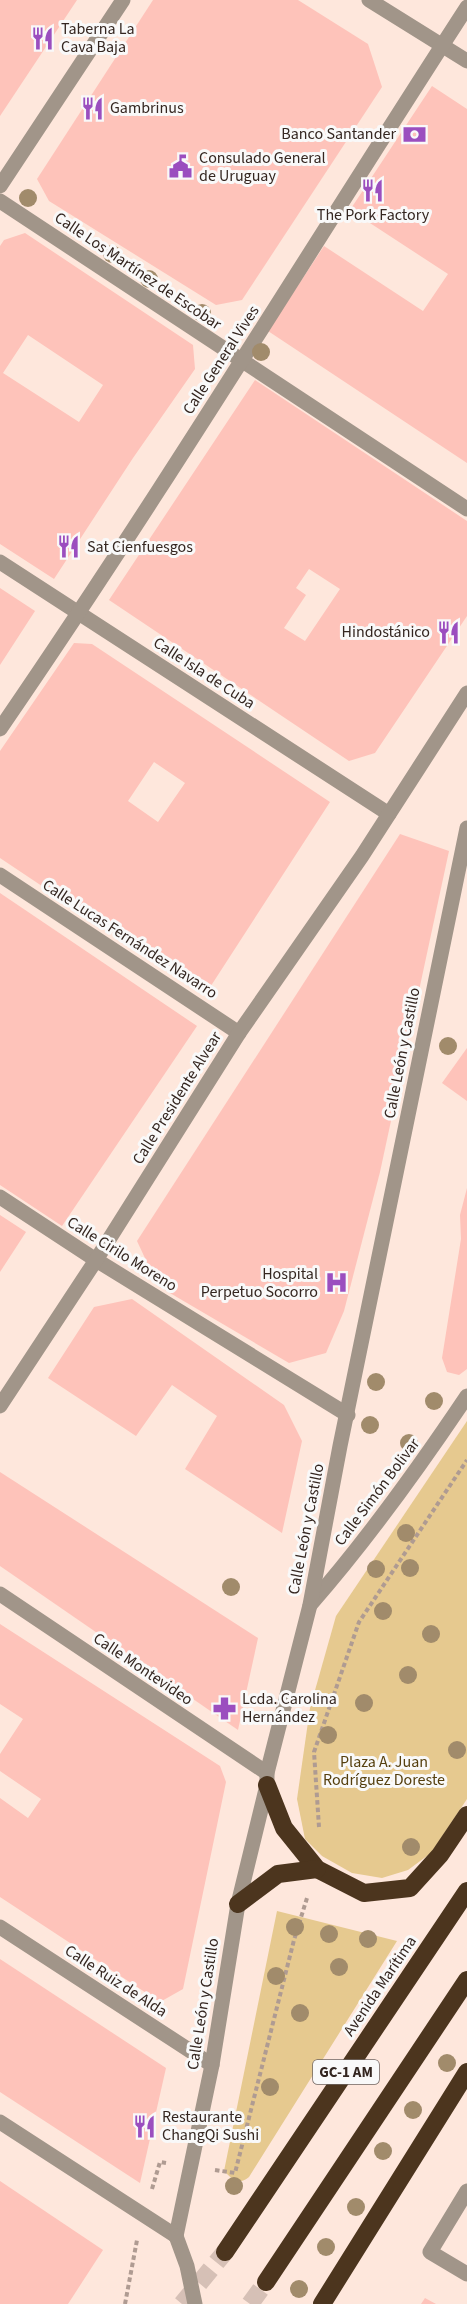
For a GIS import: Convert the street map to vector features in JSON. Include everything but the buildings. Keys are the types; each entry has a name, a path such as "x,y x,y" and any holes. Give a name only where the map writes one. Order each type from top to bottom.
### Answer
{"highway":[{"path":"267,1779 284,1828 319,1862 364,1893 410,1888 440,1856 467,1815"},
{"path":"238,1904 278,1874 319,1862"},
{"name":"Avenida Marítima","path":"225,2252 467,1891"},
{"name":"GC-1 AM","path":"266,2282 467,1980"},
{"path":"322,2304 467,2072"}],"street":[{"path":"0,186 123,0"},
{"path":"369,0 467,61"},
{"name":"Calle General Vives","path":"0,729 242,361 467,8"},
{"name":"Calle Los Martínez de Escobar","path":"0,201 467,509"},
{"name":"Calle Isla de Cuba","path":"0,562 389,814"},
{"path":"389,814 467,693"},
{"name":"Calle Presidente Alvear","path":"0,1406 96,1260 239,1033 389,814"},
{"name":"Calle León y Castillo","path":"176,2236 212,2065 238,1904 310,1605 340,1446 467,828"},
{"name":"Calle Lucas Fernández Navarro","path":"0,875 239,1033"},
{"name":"Calle Cirilo Moreno","path":"0,1197 96,1260 348,1415"},
{"name":"Calle Simón Bolivar","path":"310,1605 356,1553 403,1491 467,1396"},
{"name":"Calle Montevideo","path":"0,1594 267,1779"},
{"name":"Calle Ruiz de Alda","path":"0,1927 212,2065"},
{"path":"0,2122 176,2236 187,2266 195,2304"},
{"path":"467,2191 430,2252 467,2274"}],"path":[{"path":"190,2167 234,2173 294,1940 319,1862 314,1752 359,1622 467,1460"}],"green space":[{"name":"Plaza A. Juan Rodríguez Doreste","path":"467,1421 467,1799 431,1853 408,1870 382,1878 352,1873 322,1856 305,1839 297,1799 310,1708 336,1616"},
{"path":"277,1911 397,1941 249,2177 238,2181 224,2171"}],"tunnel":[{"path":"182,2304 225,2252"},
{"path":"250,2304 266,2282"}],"place":[{"name":"Taberna La Cava Baja","path":"43,38"},
{"name":"Gambrinus","path":"92,108"},
{"name":"Banco Santander","path":"414,134"},
{"name":"Consulado General de Uruguay","path":"181,167"},
{"name":"The Pork Factory","path":"373,190"},
{"name":"Sat Cienfuesgos","path":"69,547"},
{"name":"Hindostánico","path":"448,632"},
{"name":"Hospital Perpetuo Socorro","path":"336,1283"},
{"name":"Lcda. Carolina Hernández","path":"224,1708"},
{"name":"Restaurante ChangQi Sushi","path":"144,2126"}]}
